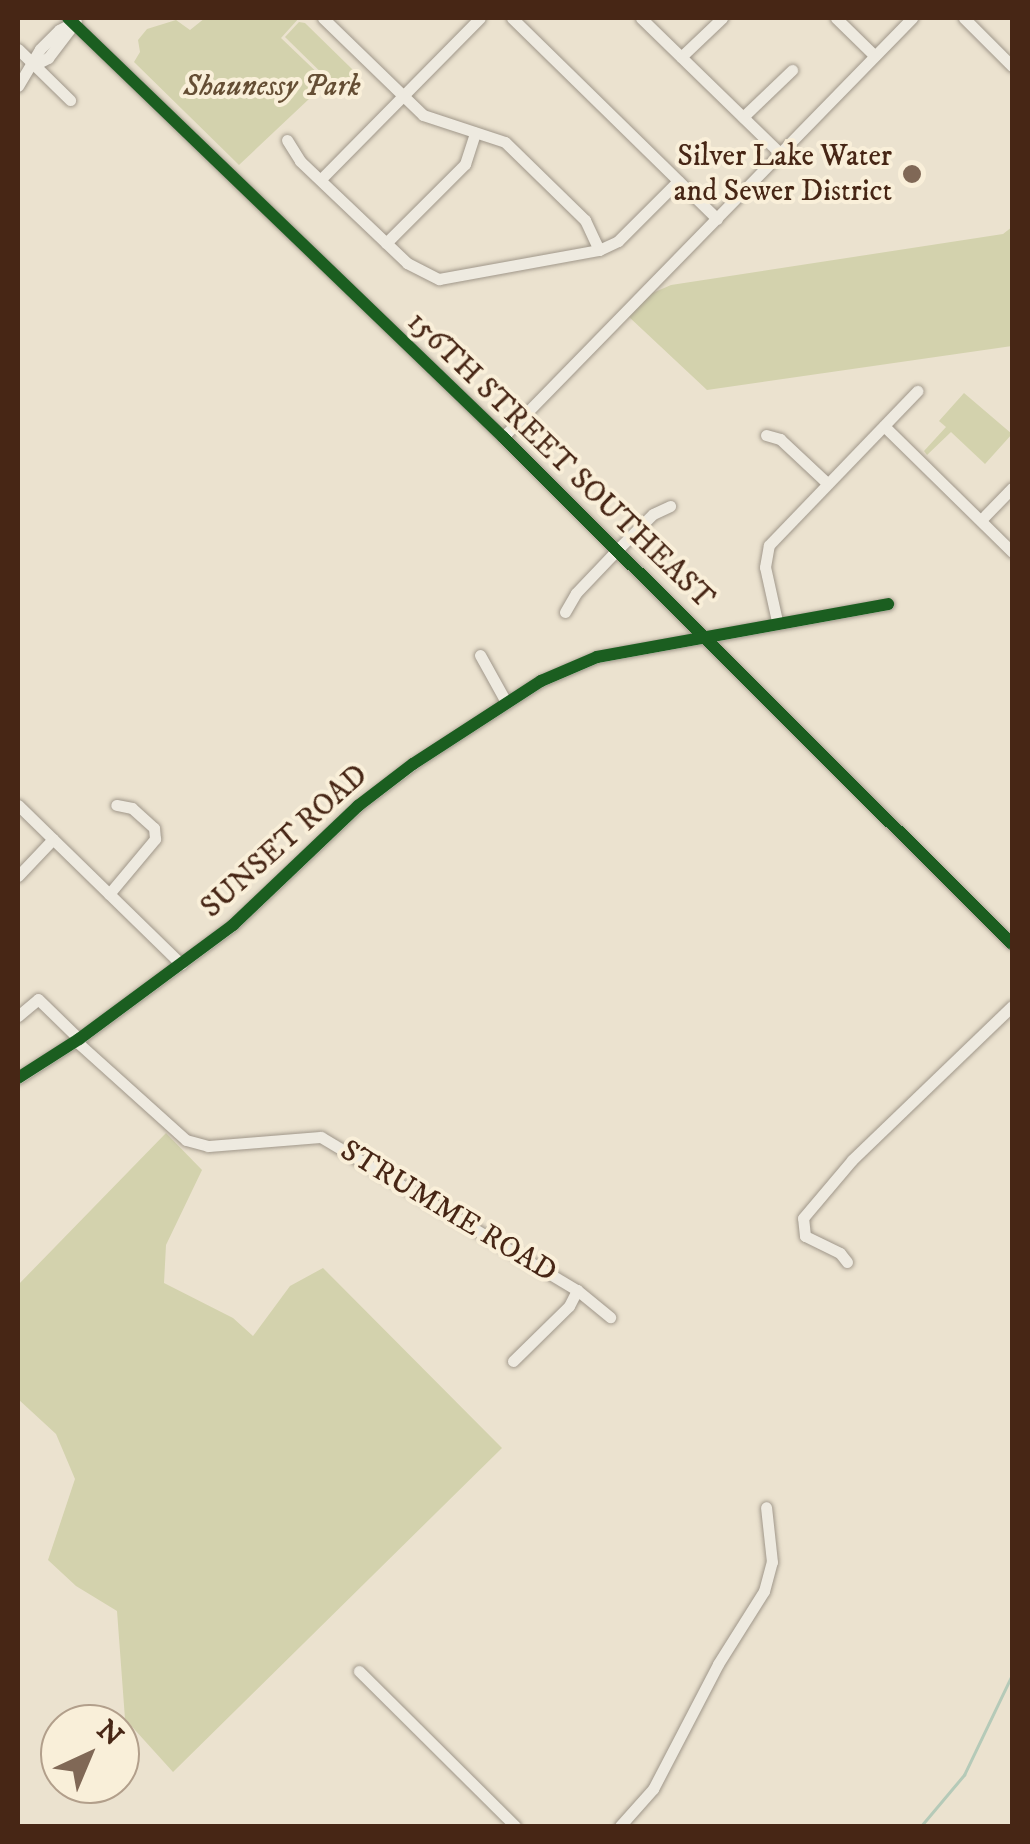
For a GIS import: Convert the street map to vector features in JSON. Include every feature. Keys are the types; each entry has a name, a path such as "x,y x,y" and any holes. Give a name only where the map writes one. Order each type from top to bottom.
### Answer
{"street":[{"path":"323,18 403,96 440,124 494,135 526,160 585,220 599,250"},
{"path":"321,179 480,18"},
{"path":"512,18 718,220"},
{"path":"641,18 781,154"},
{"path":"681,57 722,18"},
{"path":"836,18 875,56"},
{"path":"503,437 912,18"},
{"path":"964,18 1012,66"},
{"path":"18,86 34,65 40,49 73,19"},
{"name":"156TH STREET SOUTHEAST","path":"73,19 503,437 1012,944"},
{"path":"18,49 70,100"},
{"path":"743,117 792,70"},
{"path":"386,243 466,164 475,132"},
{"path":"287,140 407,263 439,279 599,250 618,241 678,181"},
{"path":"777,621 765,566 770,545 918,391"},
{"path":"884,426 1012,552"},
{"path":"766,434 780,439 827,483"},
{"path":"981,520 1012,488"},
{"path":"565,612 576,593 616,551 653,514 670,506"},
{"name":"SUNSET ROAD","path":"18,1078 78,1040 233,925 358,806 541,680 597,657 777,621 888,604"},
{"path":"480,655 506,702"},
{"path":"110,894 155,839 154,828 132,808 116,805"},
{"path":"18,806 181,964"},
{"path":"18,876 53,839"},
{"name":"STRUMME ROAD","path":"18,1016 38,1000 186,1140 208,1146 321,1137 577,1290 610,1317"},
{"path":"847,1262 840,1253 805,1236 803,1218 852,1160 1012,1006"},
{"path":"512,1362 569,1306 577,1290"},
{"path":"620,1826 652,1790 712,1675 764,1592 772,1562 766,1506"},
{"path":"359,1671 515,1826"}],"green space":[{"name":"Shaunessy Park","path":"205,18 299,18 281,38 327,82 239,165 134,62 140,52 138,40 147,29 176,20 190,30"},
{"path":"299,22 305,23 353,70 354,79 341,92 285,37"},
{"path":"1012,227 1012,346 707,390 628,316 648,295 671,285 1003,234"},
{"path":"964,393 1012,434 985,464 951,432 927,455 924,451 946,427 939,421"},
{"path":"166,1133 202,1170 166,1245 164,1283 233,1318 253,1336 290,1286 323,1268 502,1448 173,1772 140,1736 140,1704 124,1704 117,1611 76,1586 48,1560 75,1479 56,1434 18,1399 18,1285"}],"waterway":[{"path":"921,1826 964,1775 1012,1675"}],"cycle path":[{"path":"68,18 503,437 1012,944"},
{"path":"18,1078 79,1039 233,925 358,806 413,764 541,681 597,657 888,604"}],"place":[{"name":"Silver Lake Water and Sewer District","path":"912,174"}]}
